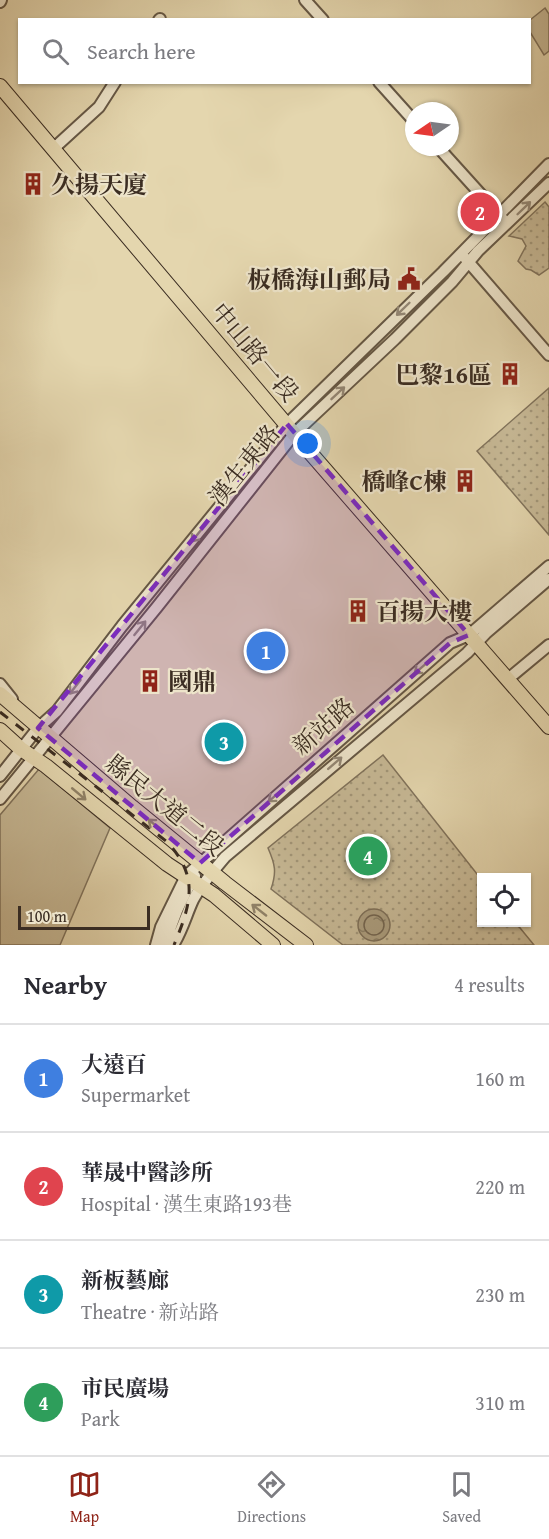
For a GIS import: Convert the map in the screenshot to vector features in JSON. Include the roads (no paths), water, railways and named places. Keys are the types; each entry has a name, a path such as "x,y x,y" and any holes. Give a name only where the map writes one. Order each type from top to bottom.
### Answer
{"main road":[{"name":"中山路一段","path":"0,86 291,429 549,727"},
{"name":"縣民大道二段","path":"0,694 212,872 306,945"},
{"name":"縣民大道二段","path":"0,730 167,864 194,881 273,945"}],"street":[{"path":"304,0 321,18"},
{"path":"53,149 99,107 114,84"},
{"path":"381,84 405,111"},
{"path":"446,156 503,219"},
{"name":"漢生東路","path":"0,776 38,728 57,711 122,626 291,429 503,219 549,164"},
{"name":"漢生東路","path":"503,219 549,183"},
{"path":"464,258 549,356"},
{"name":"漢生東路","path":"0,799 291,429 395,339 452,282 464,258"},
{"name":"新站路","path":"156,945 161,927 194,881 212,872 225,857 473,639 549,566"},
{"name":"新站路","path":"173,945 180,934 193,900 194,881 200,862 450,643 473,639 486,633 549,579"},
{"path":"508,679 549,645"},
{"path":"0,684 23,714"},
{"path":"166,945 169,931 185,893 194,881"}],"water":[{"path":"374,909 385,914 390,925 385,936 374,941 363,936 358,925 363,914"}],"railway":[{"path":"0,712 166,841 177,854 188,878 189,891 185,916 174,945"}],"place":[{"name":"久揚天廈","path":"33,184"},
{"name":"華晟中醫診所","path":"480,212"},
{"name":"板橋海山郵局","path":"409,279"},
{"name":"巴黎16區","path":"510,374"},
{"name":"橋峰C棟","path":"465,481"},
{"name":"百揚大樓","path":"358,611"},
{"name":"大遠百","path":"266,651"},
{"name":"國鼎","path":"150,681"},
{"name":"新板藝廊","path":"224,742"},
{"name":"市民廣場","path":"368,856"}]}
